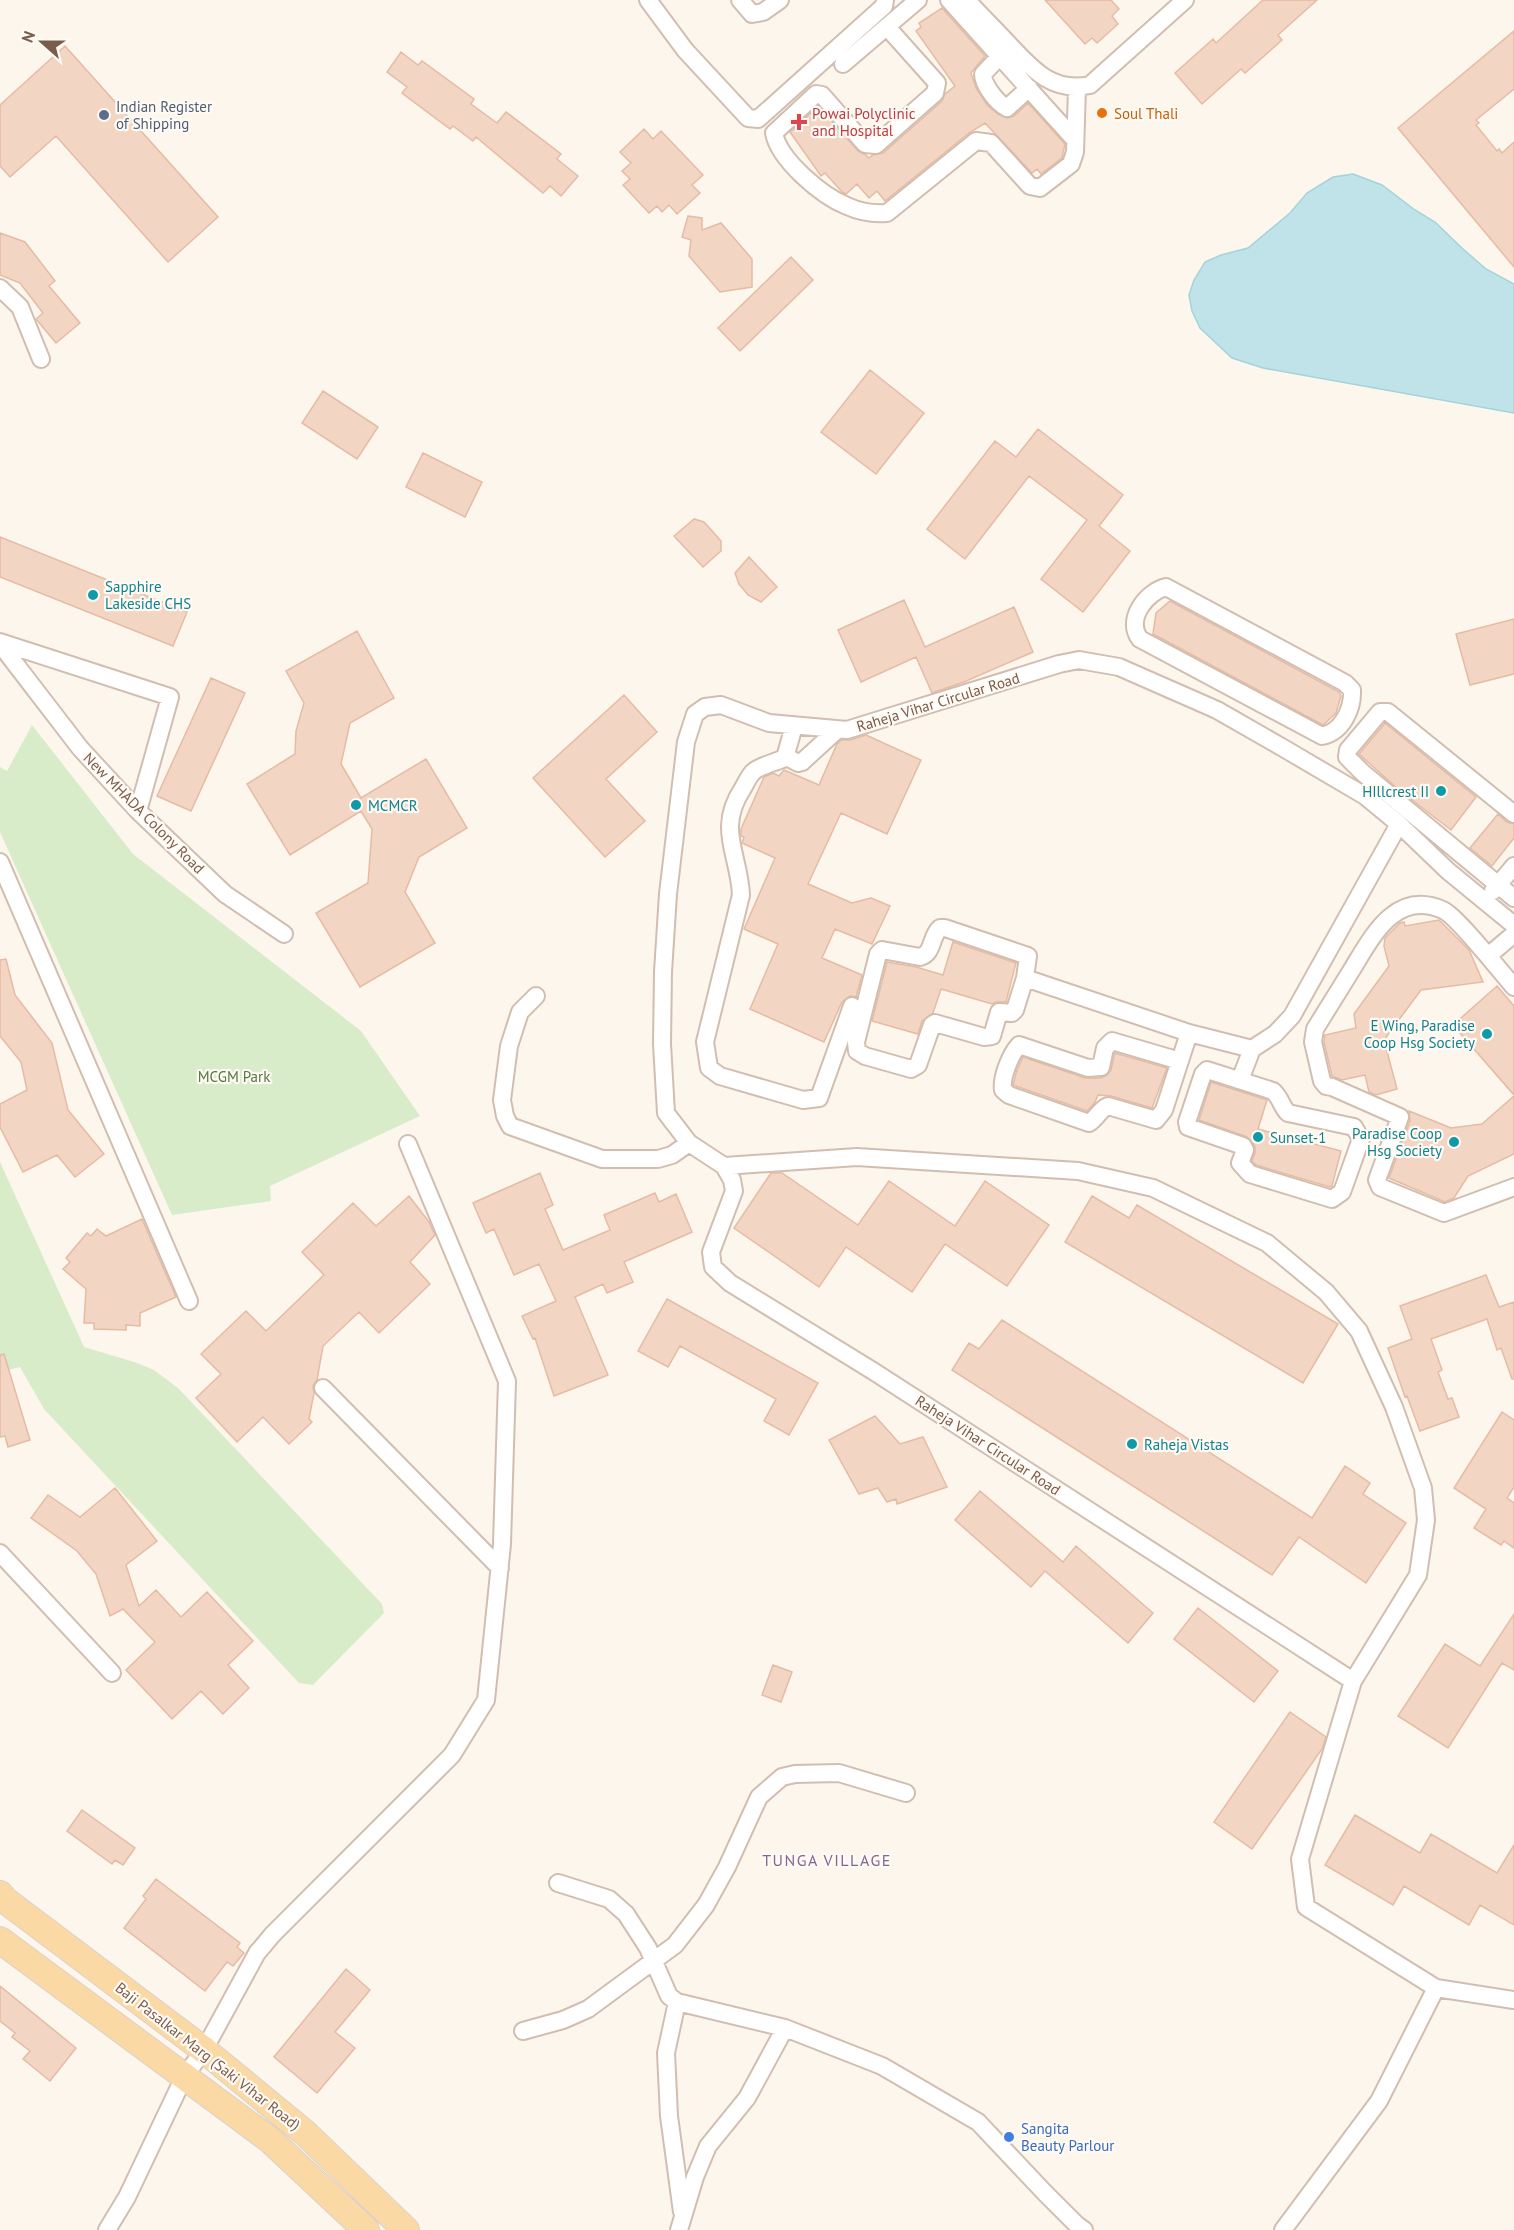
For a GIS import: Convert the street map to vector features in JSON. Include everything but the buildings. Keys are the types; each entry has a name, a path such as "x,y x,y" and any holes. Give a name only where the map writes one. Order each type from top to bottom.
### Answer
{"main road":[{"name":"Baji Pasalkar Marg (Saki Vihar Road)","path":"0,1894 6,1901 204,2050 305,2133 403,2229"},
{"name":"Baji Pasalkar Marg (Saki Vihar Road)","path":"0,1940 270,2140 366,2230"}],"street":[{"path":"648,0 685,50 748,118 758,119 884,6 885,0"},
{"path":"740,0 752,14 763,12 780,0"},
{"path":"843,64 918,0"},
{"path":"949,0 1075,140"},
{"path":"967,0 1037,74 1057,84 1077,88 1090,85 1185,0"},
{"path":"887,27 937,83 935,93 876,145 865,144 822,95 816,94 774,133 776,143 807,180 846,206 872,214 888,213 976,141 991,144 1030,186 1040,188 1071,165 1075,152 1077,88"},
{"path":"1000,56 982,74 983,80 1002,105 1007,108 1029,88"},
{"path":"0,288 20,307 40,358"},
{"path":"1166,587 1345,683 1352,690 1352,699 1345,718 1335,731 1322,736 1230,688 1140,639 1135,632 1134,625 1147,597 1158,589 1166,587"},
{"path":"0,643 170,697 138,811"},
{"name":"New MHADA Colony Road","path":"0,643 80,748 138,811 225,894 284,934"},
{"name":"Raheja Vihar Circular Road","path":"1353,1681 873,1371 730,1283 713,1267 711,1252 734,1191 732,1180 724,1166 688,1143 666,1113 662,1044 663,972 668,905 686,742 695,714 705,707 721,705 769,723 847,730 1059,664 1079,660 1119,667 1216,710 1365,796 1399,824 1448,871 1514,925"},
{"path":"1216,710 1230,688"},
{"path":"1514,814 1388,712 1380,712 1348,750 1347,757 1358,769 1514,898"},
{"path":"787,758 787,747 794,726"},
{"path":"787,758 795,763 802,762 837,730"},
{"path":"787,758 753,772 731,811 730,836 740,879 741,895 705,1042 709,1068 720,1076 803,1100 819,1098 852,1006"},
{"path":"1240,1080 1252,1049 1275,1034 1292,1016 1399,824"},
{"path":"0,862 189,1301"},
{"path":"1485,901 1514,866"},
{"path":"1514,987 1446,911 1426,905 1415,905 1393,914 1374,933 1315,1029 1313,1042 1322,1081 1326,1086 1400,1117 1377,1180 1380,1187 1444,1213 1514,1187"},
{"path":"940,928 945,928 1028,956 1025,978 1015,1010 1012,1013 999,1012 992,1036 984,1037 935,1023 918,1065 911,1070 865,1056 857,1051 859,1031 878,954 882,950 920,957 926,956 935,932 940,928"},
{"path":"1488,956 1514,934"},
{"path":"1025,978 1189,1033 1252,1049"},
{"path":"536,996 520,1012 509,1046 502,1100 505,1116 510,1126 602,1159 658,1159 672,1155 688,1143"},
{"path":"1180,1061 1112,1041 1105,1048 1101,1067 1088,1068 1019,1045 1014,1050 1002,1084 1009,1095 1089,1123 1095,1119 1101,1109 1108,1106 1156,1120 1164,1110 1180,1061 1189,1033"},
{"path":"1208,1070 1240,1080 1273,1091 1288,1113 1354,1127 1361,1139 1342,1192 1332,1199 1250,1174 1240,1163 1245,1150 1243,1146 1188,1127 1187,1122 1203,1074 1208,1070"},
{"path":"107,2230 127,2197 184,2077 204,2050 257,1953 273,1934 452,1755 486,1700 502,1544 507,1381 408,1144"},
{"path":"724,1166 856,1157 1078,1171 1153,1188 1267,1243 1326,1292 1359,1331 1394,1407 1423,1488 1426,1520 1418,1575 1353,1681 1300,1858 1306,1907 1436,1988 1514,2000"},
{"path":"323,1388 500,1568"},
{"path":"0,1553 112,1673"},
{"path":"524,2031 562,2020 588,2009 675,1945 706,1905 727,1867 759,1797 782,1777 795,1774 839,1773 906,1793"},
{"path":"558,1883 609,1899 626,1914 653,1960 669,1996 677,2002 785,2028 882,2066 978,2122 1053,2202 1084,2230"},
{"path":"1283,2230 1379,2101 1436,1988"},
{"path":"677,2002 666,2053 669,2116 681,2225"},
{"path":"681,2225 695,2177 708,2146 747,2098 785,2028"}],"green space":[{"name":"MCGM Park","path":"32,725 133,854 361,1031 420,1116 270,1186 271,1201 172,1215 0,832 0,767 7,771"},
{"path":"0,1162 84,1347 154,1370 178,1388 382,1604 384,1613 313,1685 299,1683 44,1409 20,1367 0,1372"}],"water":[{"path":"1353,174 1382,185 1435,222 1486,269 1514,284 1514,413 1263,368 1232,358 1200,328 1192,311 1189,295 1194,280 1205,262 1248,248 1290,213 1307,193 1333,177"}],"place":[{"name":"Soul Thali","path":"1102,113"},
{"name":"Indian Register of Shipping","path":"104,115"},
{"name":"Powai Polyclinic and Hospital","path":"799,122"},
{"name":"Sapphire Lakeside CHS","path":"93,595"},
{"name":"HIllcrest II","path":"1441,791"},
{"name":"MCMCR","path":"356,805"},
{"name":"E Wing, Paradise Coop Hsg Society","path":"1487,1034"},
{"name":"Sunset-1","path":"1258,1137"},
{"name":"Paradise Coop Hsg Society","path":"1454,1142"},
{"name":"Raheja Vistas","path":"1132,1444"},
{"name":"Sangita Beauty Parlour","path":"1009,2137"}],"district":[{"name":"TUNGA VILLAGE","path":"827,1860"}]}
